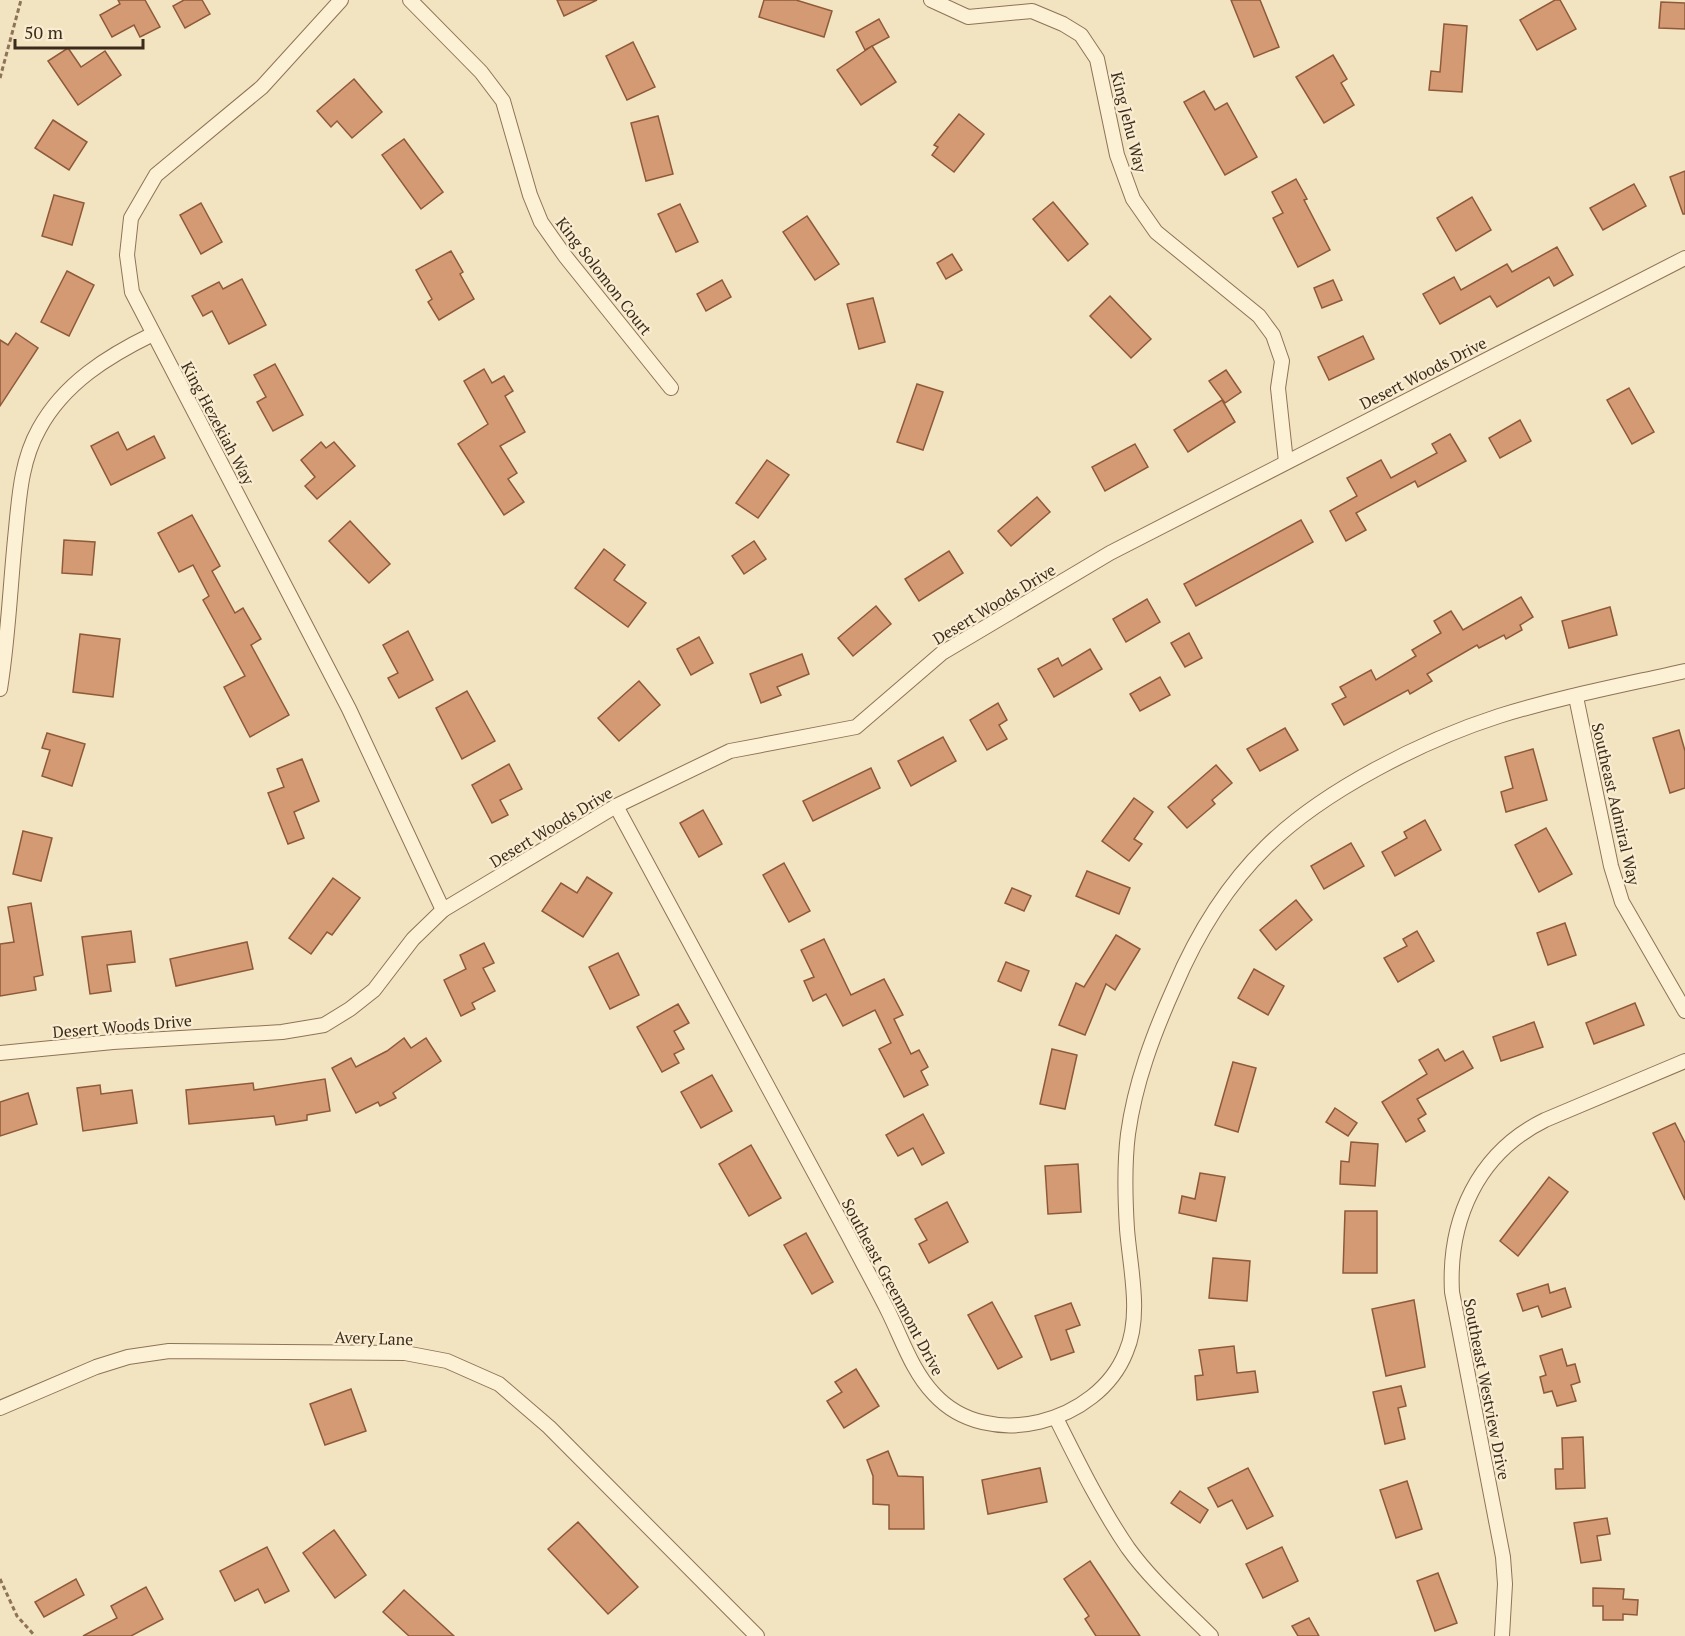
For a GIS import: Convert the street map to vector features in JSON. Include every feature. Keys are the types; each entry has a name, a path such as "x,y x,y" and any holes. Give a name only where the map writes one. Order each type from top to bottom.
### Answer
{"street":[{"name":"King Hezekiah Way","path":"341,0 261,87 156,175 131,218 127,255 132,292 350,709 443,910"},
{"name":"King Solomon Court","path":"410,0 481,72 503,101 530,195 542,222 565,256 671,388"},
{"name":"King Jehu Way","path":"931,0 968,17 1032,11 1063,24 1081,35 1097,59 1117,155 1133,199 1156,232 1259,316 1273,335 1282,361 1278,388 1286,462"},
{"name":"Desert Woods Drive","path":"0,1053 112,1042 282,1032 324,1025 374,990 413,939 443,910 616,806 730,751 856,727 942,653 1110,553 1685,258"},
{"path":"0,690 22,473 39,429 61,398 82,377 112,354 153,334"},
{"name":"Southeast Greenmont Drive","path":"616,806 879,1294 924,1382 942,1402 975,1419 1017,1425 1056,1418 1081,1404 1104,1387 1128,1350 1133,1310 1125,1197 1128,1133 1134,1102 1160,1020 1178,979 1215,909 1249,865 1287,827 1374,772 1468,727 1526,708 1685,671"},
{"name":"Southeast Admiral Way","path":"1576,697 1615,883 1630,918 1685,1011"},
{"name":"Southeast Westview Drive","path":"1502,1636 1505,1584 1503,1557 1452,1292 1452,1249 1458,1222 1469,1193 1484,1170 1524,1132 1545,1120 1685,1061"},
{"name":"Avery Lane","path":"0,1408 96,1367 128,1357 169,1351 405,1353 447,1361 499,1384 549,1427 757,1636"},
{"path":"1056,1418 1090,1485 1129,1548 1144,1568 1211,1636"}],"path":[{"path":"0,78 21,0"},
{"path":"0,1579 17,1616 35,1636"}],"building":[{"path":"118,0 145,0 160,27 140,37 134,25 112,37 100,15 120,4"},
{"path":"184,0 202,0 210,14 185,28 173,6"},
{"path":"557,0 597,0 564,16"},
{"path":"764,0 796,0 832,11 824,37 759,17"},
{"path":"1231,0 1260,0 1279,47 1254,57"},
{"path":"1555,0 1560,0 1576,29 1537,50 1520,20"},
{"path":"1661,2 1685,3 1685,29 1659,28"},
{"path":"879,19 889,37 865,50 856,32"},
{"path":"1444,24 1467,26 1462,92 1429,90 1431,71 1440,72"},
{"path":"633,42 655,87 627,100 606,56"},
{"path":"872,46 896,82 861,105 837,70"},
{"path":"68,48 81,67 105,51 121,75 78,105 48,61"},
{"path":"1333,55 1347,79 1341,83 1354,105 1324,123 1296,77"},
{"path":"354,79 382,112 352,138 337,121 331,127 317,111"},
{"path":"1204,91 1215,110 1227,103 1257,157 1225,175 1184,102"},
{"path":"959,114 984,134 954,172 932,155 938,147 934,145"},
{"path":"658,116 673,174 646,181 631,123"},
{"path":"53,120 87,142 69,170 35,148"},
{"path":"404,139 443,192 421,209 382,155"},
{"path":"1685,171 1685,214 1683,214 1670,177"},
{"path":"1296,179 1307,199 1304,200 1330,250 1298,267 1273,218 1283,213 1272,192"},
{"path":"1634,184 1646,206 1603,230 1590,208"},
{"path":"54,195 84,203 72,245 42,236"},
{"path":"1472,197 1491,230 1456,251 1437,218"},
{"path":"1053,202 1088,244 1068,261 1033,219"},
{"path":"201,203 222,242 201,254 180,215"},
{"path":"680,204 698,242 676,252 658,214"},
{"path":"807,216 839,264 815,280 783,232"},
{"path":"1557,247 1573,275 1554,286 1549,277 1497,307 1490,296 1440,324 1423,294 1454,277 1461,290 1507,264 1512,272"},
{"path":"451,251 463,272 460,274 474,299 439,320 428,302 432,299 416,270"},
{"path":"952,254 962,270 946,279 937,263"},
{"path":"67,271 94,285 69,336 41,322"},
{"path":"242,279 266,325 229,344 212,311 203,316 192,296 219,282 223,289"},
{"path":"722,280 731,297 706,311 697,294"},
{"path":"1333,280 1342,300 1322,308 1314,288"},
{"path":"1110,296 1151,339 1131,358 1090,316"},
{"path":"873,298 885,342 859,349 847,304"},
{"path":"16,333 38,348 0,406 0,340 8,345"},
{"path":"1363,336 1374,359 1329,380 1318,357"},
{"path":"275,364 303,415 273,431 257,402 266,397 254,375"},
{"path":"484,369 492,383 504,376 513,391 505,396 525,432 500,446 517,473 508,479 524,502 504,515 458,444 488,424 464,381"},
{"path":"1226,370 1241,392 1225,403 1209,381"},
{"path":"917,384 943,392 923,450 897,442"},
{"path":"1629,388 1654,432 1632,444 1607,400"},
{"path":"1222,400 1235,422 1188,452 1174,430"},
{"path":"1520,420 1531,441 1500,458 1489,438"},
{"path":"118,432 127,450 154,436 165,458 111,485 91,446"},
{"path":"1450,434 1466,461 1418,487 1415,481 1356,513 1366,530 1346,541 1330,511 1357,496 1347,478 1381,460 1391,478 1437,453 1432,444"},
{"path":"321,442 326,448 334,442 355,466 317,499 305,486 315,477 301,460"},
{"path":"1135,444 1148,467 1105,491 1092,467"},
{"path":"767,460 789,475 758,518 736,503"},
{"path":"1037,497 1050,512 1011,546 998,531"},
{"path":"192,515 220,566 212,571 235,613 243,608 261,639 251,645 289,715 250,737 224,687 245,676 203,600 209,596 193,565 179,572 158,533"},
{"path":"1301,520 1313,542 1196,606 1184,584"},
{"path":"350,521 390,564 369,583 329,541"},
{"path":"64,540 95,542 92,575 62,573"},
{"path":"754,541 766,559 744,574 732,556"},
{"path":"604,549 625,565 614,580 646,603 628,627 575,588"},
{"path":"949,551 963,573 919,601 905,579"},
{"path":"1521,597 1533,617 1520,625 1522,630 1506,639 1504,635 1479,648 1477,645 1427,674 1432,681 1410,694 1408,690 1344,725 1332,704 1346,697 1340,687 1371,670 1376,680 1416,656 1412,650 1441,633 1434,621 1451,611 1463,630"},
{"path":"1147,599 1160,622 1126,642 1113,619"},
{"path":"876,606 891,624 853,656 838,638"},
{"path":"1610,607 1617,635 1569,648 1562,621"},
{"path":"408,631 433,680 399,698 388,678 398,673 383,645"},
{"path":"1189,633 1202,658 1185,667 1171,643"},
{"path":"80,634 120,639 113,697 73,692"},
{"path":"699,637 713,663 691,675 677,649"},
{"path":"1090,649 1102,669 1054,697 1038,669 1058,658 1062,666"},
{"path":"802,654 809,674 777,687 781,695 761,703 750,674"},
{"path":"1160,677 1170,695 1140,711 1130,694"},
{"path":"639,681 660,705 619,741 598,718"},
{"path":"467,691 495,741 462,759 436,708"},
{"path":"998,703 1007,720 999,725 1007,739 987,750 970,720"},
{"path":"1285,728 1298,750 1260,771 1247,749"},
{"path":"1679,730 1685,751 1685,788 1670,793 1653,738"},
{"path":"47,733 85,744 72,786 42,776 50,750 42,748"},
{"path":"943,737 956,761 911,786 898,761"},
{"path":"1533,749 1547,800 1506,812 1501,792 1513,788 1505,757"},
{"path":"302,759 319,801 294,812 304,838 288,844 268,793 284,787 277,769"},
{"path":"509,764 522,789 500,800 508,815 492,823 472,785"},
{"path":"1216,765 1232,783 1212,800 1215,804 1187,828 1168,807"},
{"path":"871,768 880,788 813,821 803,801"},
{"path":"1134,798 1153,812 1134,839 1142,844 1129,861 1102,841"},
{"path":"703,810 722,844 699,857 680,823"},
{"path":"1425,820 1441,850 1395,876 1382,852 1407,838 1404,832"},
{"path":"1546,828 1572,874 1539,892 1515,845"},
{"path":"23,831 52,838 41,881 13,874"},
{"path":"1351,843 1364,866 1324,889 1311,866"},
{"path":"784,863 810,911 789,922 763,875"},
{"path":"1087,871 1130,888 1119,914 1076,896"},
{"path":"587,877 612,893 583,937 542,911 561,883 577,893"},
{"path":"333,878 360,898 332,935 327,932 311,954 289,938"},
{"path":"1012,888 1031,896 1024,911 1005,903"},
{"path":"1296,900 1312,920 1276,950 1260,930"},
{"path":"31,903 43,975 34,977 36,990 0,996 0,944 14,942 8,907"},
{"path":"1565,923 1576,955 1548,965 1537,933"},
{"path":"131,931 135,962 107,965 111,991 90,994 82,937"},
{"path":"1417,931 1434,961 1398,982 1384,958 1407,946 1403,939"},
{"path":"1116,935 1140,949 1115,990 1106,984 1085,1035 1059,1025 1076,983 1084,987"},
{"path":"824,939 851,995 884,979 903,1015 894,1019 911,1054 919,1050 928,1067 921,1071 928,1085 904,1097 879,1049 891,1043 875,1010 843,1026 826,994 813,1001 804,981 814,977 801,950"},
{"path":"247,942 253,969 176,986 170,959"},
{"path":"484,943 494,963 483,968 495,991 472,1003 475,1009 461,1016 444,980 466,969 460,955"},
{"path":"618,953 639,995 610,1009 589,967"},
{"path":"1006,962 1029,971 1021,991 998,981"},
{"path":"1254,969 1284,986 1268,1015 1238,998"},
{"path":"1635,1003 1644,1025 1594,1044 1586,1023"},
{"path":"678,1004 689,1023 674,1031 684,1049 674,1054 679,1063 662,1072 637,1027"},
{"path":"1534,1022 1543,1047 1501,1061 1493,1037"},
{"path":"404,1038 411,1048 426,1038 441,1061 393,1093 396,1098 380,1106 378,1102 356,1113 332,1068 351,1058 356,1067 387,1051"},
{"path":"1052,1049 1077,1055 1065,1109 1040,1104"},
{"path":"1438,1049 1445,1061 1463,1051 1473,1068 1417,1099 1426,1114 1418,1119 1425,1131 1406,1142 1382,1102 1427,1074 1419,1060"},
{"path":"1233,1062 1256,1068 1238,1132 1215,1125"},
{"path":"712,1075 732,1111 701,1128 681,1092"},
{"path":"325,1079 330,1111 307,1115 307,1120 276,1125 274,1116 189,1124 186,1090 253,1083 254,1090"},
{"path":"100,1085 101,1094 132,1090 137,1123 83,1131 77,1088"},
{"path":"28,1093 37,1124 0,1136 0,1102"},
{"path":"1335,1108 1357,1123 1348,1136 1326,1122"},
{"path":"923,1114 944,1153 922,1165 913,1148 898,1156 886,1135"},
{"path":"1675,1123 1685,1143 1685,1200 1653,1133"},
{"path":"1351,1142 1378,1144 1375,1186 1340,1184 1341,1161 1349,1162"},
{"path":"751,1145 781,1198 749,1216 719,1164"},
{"path":"1078,1164 1081,1212 1048,1214 1045,1166"},
{"path":"1200,1173 1225,1177 1216,1221 1179,1213 1182,1196 1195,1199"},
{"path":"1549,1177 1568,1192 1518,1256 1500,1241"},
{"path":"947,1202 968,1242 929,1263 919,1244 927,1240 915,1219"},
{"path":"1345,1211 1377,1211 1377,1273 1343,1273"},
{"path":"806,1233 833,1282 812,1294 784,1245"},
{"path":"1213,1258 1250,1261 1247,1301 1209,1298"},
{"path":"1548,1284 1550,1293 1565,1288 1571,1307 1542,1317 1538,1306 1523,1311 1517,1294"},
{"path":"1414,1300 1425,1367 1386,1376 1372,1309"},
{"path":"992,1302 1022,1357 998,1369 968,1315"},
{"path":"1071,1303 1080,1325 1066,1330 1074,1352 1051,1360 1035,1316"},
{"path":"1234,1346 1237,1373 1255,1371 1258,1392 1197,1400 1195,1376 1203,1375 1199,1350"},
{"path":"1562,1349 1567,1366 1575,1364 1580,1382 1571,1385 1576,1401 1557,1406 1552,1391 1544,1393 1540,1377 1546,1375 1540,1356"},
{"path":"856,1369 879,1406 844,1428 827,1401 842,1392 835,1382"},
{"path":"1401,1386 1406,1406 1398,1408 1405,1439 1385,1444 1373,1392"},
{"path":"351,1389 366,1431 325,1445 310,1404"},
{"path":"1583,1437 1585,1488 1556,1489 1555,1469 1563,1469 1562,1438"},
{"path":"888,1451 898,1476 923,1477 924,1529 889,1529 889,1505 873,1504 873,1476 867,1460"},
{"path":"1040,1468 1047,1502 988,1514 982,1480"},
{"path":"1248,1468 1273,1516 1247,1529 1232,1500 1218,1507 1208,1488"},
{"path":"1407,1481 1422,1529 1396,1538 1380,1490"},
{"path":"1180,1491 1208,1510 1200,1523 1171,1503"},
{"path":"1607,1518 1610,1534 1597,1536 1601,1560 1581,1563 1574,1523"},
{"path":"578,1522 638,1587 608,1614 548,1549"},
{"path":"334,1530 366,1575 335,1598 303,1553"},
{"path":"267,1547 289,1591 265,1603 258,1589 235,1601 220,1571"},
{"path":"1282,1547 1298,1581 1263,1598 1246,1564"},
{"path":"1090,1561 1140,1636 1096,1636 1085,1619 1089,1616 1064,1579"},
{"path":"1438,1573 1457,1623 1435,1631 1417,1581"},
{"path":"76,1579 84,1595 44,1617 35,1602"},
{"path":"146,1587 163,1619 131,1636 83,1636 117,1618 111,1606"},
{"path":"1593,1588 1624,1589 1623,1599 1638,1600 1637,1615 1623,1614 1623,1620 1603,1620 1603,1606 1593,1606"},
{"path":"404,1590 454,1636 409,1636 383,1612"},
{"path":"1309,1618 1319,1636 1298,1636 1292,1626"}]}
